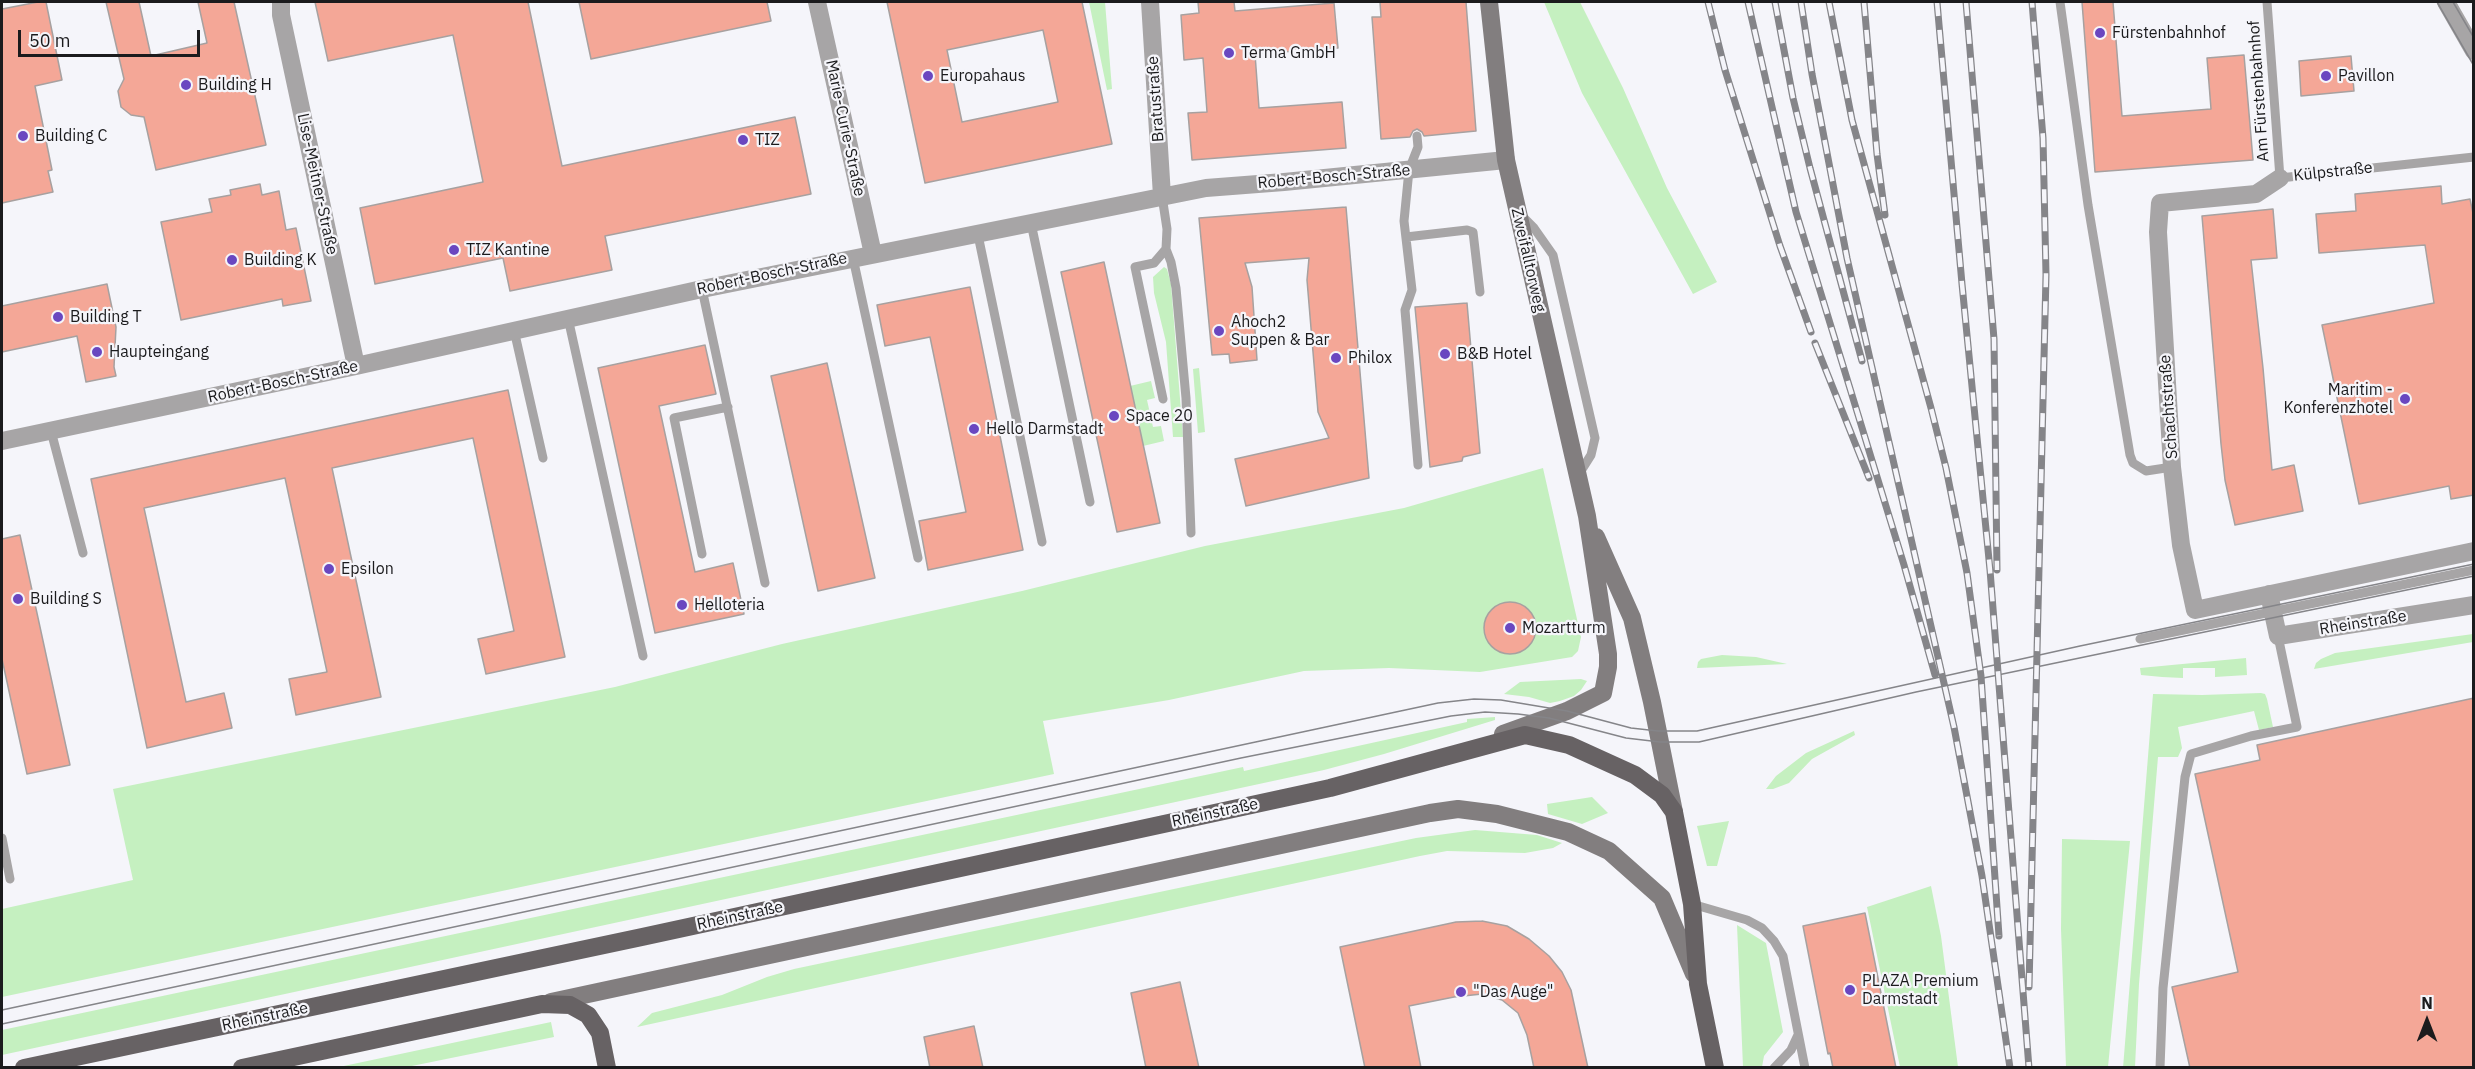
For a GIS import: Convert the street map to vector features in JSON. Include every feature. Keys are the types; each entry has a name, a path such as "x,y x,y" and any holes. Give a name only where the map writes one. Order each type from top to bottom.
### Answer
{"main road":[{"name":"Zweifalltorweg","path":"1489,2 1506,160 1587,516 1608,667"},
{"name":"Zweifalltorweg","path":"1587,516 1632,618 1674,812"},
{"name":"Rheinstraße","path":"1454,755 1596,698 1603,693 1608,667"},
{"name":"Rheinstraße","path":"24,1068 1330,788 1525,735 1569,744 1635,775 1662,795 1674,812"},
{"path":"242,1068 1458,808 1497,814 1556,828 1609,851 1662,898 1698,984"},
{"path":"1674,812 1692,904 1698,984 1715,1068"},
{"path":"542,1004 570,1005 588,1015 600,1033 607,1068"}],"street":[{"name":"Lise-Meitner-Straße","path":"281,2 281,15 356,366"},
{"name":"Marie-Curie-Straße","path":"817,2 873,254"},
{"name":"Bratustraße","path":"1150,2 1162,196"},
{"path":"2446,2 2474,51"},
{"name":"Robert-Bosch-Straße","path":"2,441 356,366 702,289 1162,196 1206,188 1506,160"},
{"name":"Külpstraße","path":"2160,202 2256,194 2280,178"},
{"name":"Schachtstraße","path":"2160,202 2158,232 2172,467 2181,545 2194,610"},
{"name":"Rheinstraße","path":"2194,610 2271,603 2474,551"},
{"path":"2271,603 2278,636"},
{"name":"Rheinstraße","path":"2278,636 2474,605"}],"lane":[{"path":"2060,2 2088,205 2130,455 2133,463 2146,471 2172,467"},
{"name":"Am Fürstenbahnhof","path":"2267,2 2280,178"},
{"path":"1417,136 1418,147 1409,170 1404,221 1412,290 1405,310 1418,465"},
{"name":"Külpstraße","path":"2280,178 2474,157"},
{"path":"1162,196 1167,229 1166,249 1176,288 1184,375 1190,461 1191,533"},
{"path":"1517,211 1534,228 1553,255 1594,438 1591,455 1578,476"},
{"path":"1031,223 1090,502"},
{"path":"1406,237 1467,230 1473,232 1480,292"},
{"path":"978,235 1042,542"},
{"path":"1163,399 1135,267 1154,263 1166,249"},
{"path":"853,258 918,558"},
{"path":"702,289 765,583"},
{"path":"568,318 643,656"},
{"path":"514,330 543,458"},
{"path":"702,554 674,418 728,407"},
{"path":"51,431 83,553"},
{"name":"Rheinstraße","path":"2140,639 2271,603 2474,570"},
{"path":"2160,1068 2163,988 2185,777 2191,754 2251,736 2297,727 2278,636"},
{"path":"2,838 10,879"},
{"path":"1692,904 1747,920 1762,928 1774,940 1783,956 1805,1068"},
{"path":"1774,1068 1791,1050 1798,1035"}],"green space":[{"path":"1089,2 1105,2 1112,89 1107,90"},
{"path":"1544,2 1580,2 1623,88 1667,188 1717,282 1693,294 1582,93"},
{"path":"1164,267 1167,269 1171,284 1183,437 1173,437 1166,342 1154,293 1153,277"},
{"path":"1199,368 1205,432 1198,433 1193,369"},
{"path":"1151,381 1155,398 1147,400 1153,427 1161,426 1164,441 1143,446 1130,386"},
{"path":"1543,468 1581,637 1578,651 1572,657 1480,672 1389,668 1304,671 1169,700 1043,721 1054,774 2,997 2,909 133,880 113,789 615,687 782,644 1022,591 1205,546 1404,508"},
{"path":"2473,634 2473,642 2314,669 2316,663 2321,659 2335,653"},
{"path":"1722,655 1756,657 1787,664 1697,668 1701,659"},
{"path":"2246,658 2247,675 2215,677 2215,668 2183,668 2183,678 2162,677 2141,675 2140,668"},
{"path":"1581,679 1587,681 1574,696 1550,703 1529,697 1504,694 1520,682"},
{"path":"2153,694 2265,694 2267,699 2273,727 2259,730 2254,711 2178,727 2182,748 2178,757 2158,757 2139,984 2135,1067 2123,1068"},
{"path":"1495,717 1495,720 1324,770 2,1055 2,1030 1243,767 1244,771 1467,722 1467,719"},
{"path":"1854,731 1855,735 1812,759 1789,783 1766,789 1776,776 1806,753"},
{"path":"1592,797 1608,813 1582,824 1548,814 1547,804"},
{"path":"1729,821 1717,866 1707,866 1697,826"},
{"path":"1475,830 1537,835 1562,843 1553,848 1525,853 1447,851 1420,856 637,1027 652,1013 722,995 794,969 1416,838"},
{"path":"2062,839 2130,841 2108,1067 2066,1067 2061,929"},
{"path":"1931,886 1941,936 1958,1067 1900,1067 1867,907"},
{"path":"1737,925 1766,943 1783,1032 1764,1056 1762,1067 1743,1067"},
{"path":"551,1022 554,1037 407,1067 339,1067"}],"building":[{"path":"46,2 62,80 35,86 52,170 48,171 53,192 2,203 2,9"},
{"name":"Building H","path":"106,2 139,2 151,56 207,43 198,2 234,2 266,145 156,170 144,117 131,115 121,107 118,91 124,79"},
{"name":"TIZ","path":"315,2 528,2 562,166 795,117 811,194 605,236 612,270 510,291 503,258 375,284 360,208 483,182 453,35 328,61"},
{"path":"579,2 767,2 771,21 591,59"},
{"name":"Europahaus","path":"887,2 1082,2 1112,144 925,183","holes":["1043,30 1058,102 962,122 947,50"]},
{"path":"1198,2 1234,2 1235,11 1334,3 1338,48 1255,54 1259,108 1342,102 1346,148 1192,160 1188,113 1207,112 1203,58 1184,60 1181,15 1199,13"},
{"path":"1380,2 1466,2 1476,131 1424,136 1417,129 1410,137 1381,139 1372,17 1381,17"},
{"path":"2082,2 2113,2 2122,116 2211,109 2207,58 2244,55 2253,160 2095,172"},
{"name":"Pavillon","path":"2351,56 2354,91 2301,96 2299,61"},
{"name":"Building K","path":"260,184 262,195 279,191 286,230 296,228 311,301 283,306 282,299 181,320 161,222 212,212 209,199 231,195 230,190"},
{"name":"Maritim - Konferenzhotel","path":"2441,186 2442,204 2470,199 2474,218 2474,495 2451,499 2449,486 2359,504 2322,325 2434,303 2425,245 2319,253 2316,214 2356,211 2355,194"},
{"name":"Philox","path":"1346,207 1369,478 1246,506 1235,459 1329,438 1318,412 1307,280 1309,258 1245,263 1252,287 1257,360 1230,363 1229,354 1212,355 1199,218"},
{"path":"2273,209 2277,258 2251,260 2272,470 2294,465 2303,511 2235,525 2225,480 2221,444 2202,216"},
{"name":"Space 20","path":"1104,262 1160,523 1117,532 1061,272"},
{"name":"Building T","path":"107,284 116,327 114,367 116,376 86,382 77,336 2,352 2,306"},
{"name":"Hello Darmstadt","path":"970,287 1023,550 928,570 919,521 966,512 930,337 885,346 877,305"},
{"name":"B&B Hotel","path":"1467,303 1480,453 1463,457 1462,461 1430,467 1415,307"},
{"path":"705,345 716,394 659,406 695,572 733,563 744,614 655,633 598,368"},
{"path":"827,363 875,578 818,591 771,376"},
{"name":"Epsilon","path":"508,390 565,657 486,674 478,639 514,631 473,438 332,468 381,697 296,715 289,679 327,672 285,478 144,508 186,702 224,693 232,728 147,748 91,479"},
{"name":"Building S","path":"20,535 70,765 27,774 2,659 2,539"},
{"name":"Mozartturm","path":"1510,602 1524,606 1532,614 1536,628 1532,642 1524,650 1510,654 1496,650 1488,642 1484,628 1488,614 1496,606"},
{"path":"2474,698 2474,1068 2190,1068 2172,987 2238,972 2195,774 2260,760 2257,745"},
{"name":"PLAZA Premium Darmstadt","path":"1865,913 1896,1068 1833,1068 1830,1053 1828,1054 1803,926"},
{"name":"\"Das Auge\"","path":"1482,921 1507,926 1529,939 1549,956 1562,972 1571,990 1588,1068 1534,1068 1527,1035 1518,1013 1502,1000 1482,994 1409,1006 1421,1068 1365,1068 1340,947 1456,922"},
{"path":"1180,982 1199,1068 1146,1068 1131,993"},
{"path":"974,1026 983,1068 930,1068 924,1037"}],"tram line":[{"path":"2437,2 2474,66"},
{"path":"2453,2 2474,38"},
{"path":"2,1010 1438,703 1474,699 1501,700 1567,711 1631,728 1697,731 2080,646 2474,564"},
{"path":"2,1024 1241,758 1451,716 1485,712 1518,714 1549,718 1626,738 1660,742 1699,742 1916,692 2474,576"}],"railway":[{"path":"1708,2 1725,70 1780,246 1811,332"},
{"path":"1748,2 1796,212 1904,565 1935,675"},
{"path":"1775,2 1793,98 1862,361"},
{"path":"1801,2 1812,74 1847,258 1954,727 1982,876 2010,1068"},
{"path":"1829,2 1852,120 1931,408 1946,468 1967,573 1981,676 1999,936"},
{"path":"1864,2 1877,154 1885,215"},
{"path":"1937,2 1990,570 2029,1068"},
{"path":"1966,2 1994,339 1997,570"},
{"path":"2029,987 2046,275 2043,138 2032,2"},
{"path":"1815,343 1869,478"}],"place":[{"name":"Fürstenbahnhof","path":"2100,33"},
{"name":"Terma GmbH","path":"1229,53"},
{"name":"Europahaus","path":"928,76"},
{"name":"Pavillon","path":"2326,76"},
{"name":"Building H","path":"186,85"},
{"name":"Building C","path":"23,136"},
{"name":"TIZ","path":"743,140"},
{"name":"TIZ Kantine","path":"454,250"},
{"name":"Building K","path":"232,260"},
{"name":"Building T","path":"58,317"},
{"name":"Ahoch2 Suppen & Bar","path":"1219,331"},
{"name":"Haupteingang","path":"97,352"},
{"name":"B&B Hotel","path":"1445,354"},
{"name":"Philox","path":"1336,358"},
{"name":"Maritim - Konferenzhotel","path":"2405,399"},
{"name":"Space 20","path":"1114,416"},
{"name":"Hello Darmstadt","path":"974,429"},
{"name":"Epsilon","path":"329,569"},
{"name":"Building S","path":"18,599"},
{"name":"Helloteria","path":"682,605"},
{"name":"Mozartturm","path":"1510,628"},
{"name":"PLAZA Premium Darmstadt","path":"1850,990"},
{"name":"\"Das Auge\"","path":"1461,992"}]}
